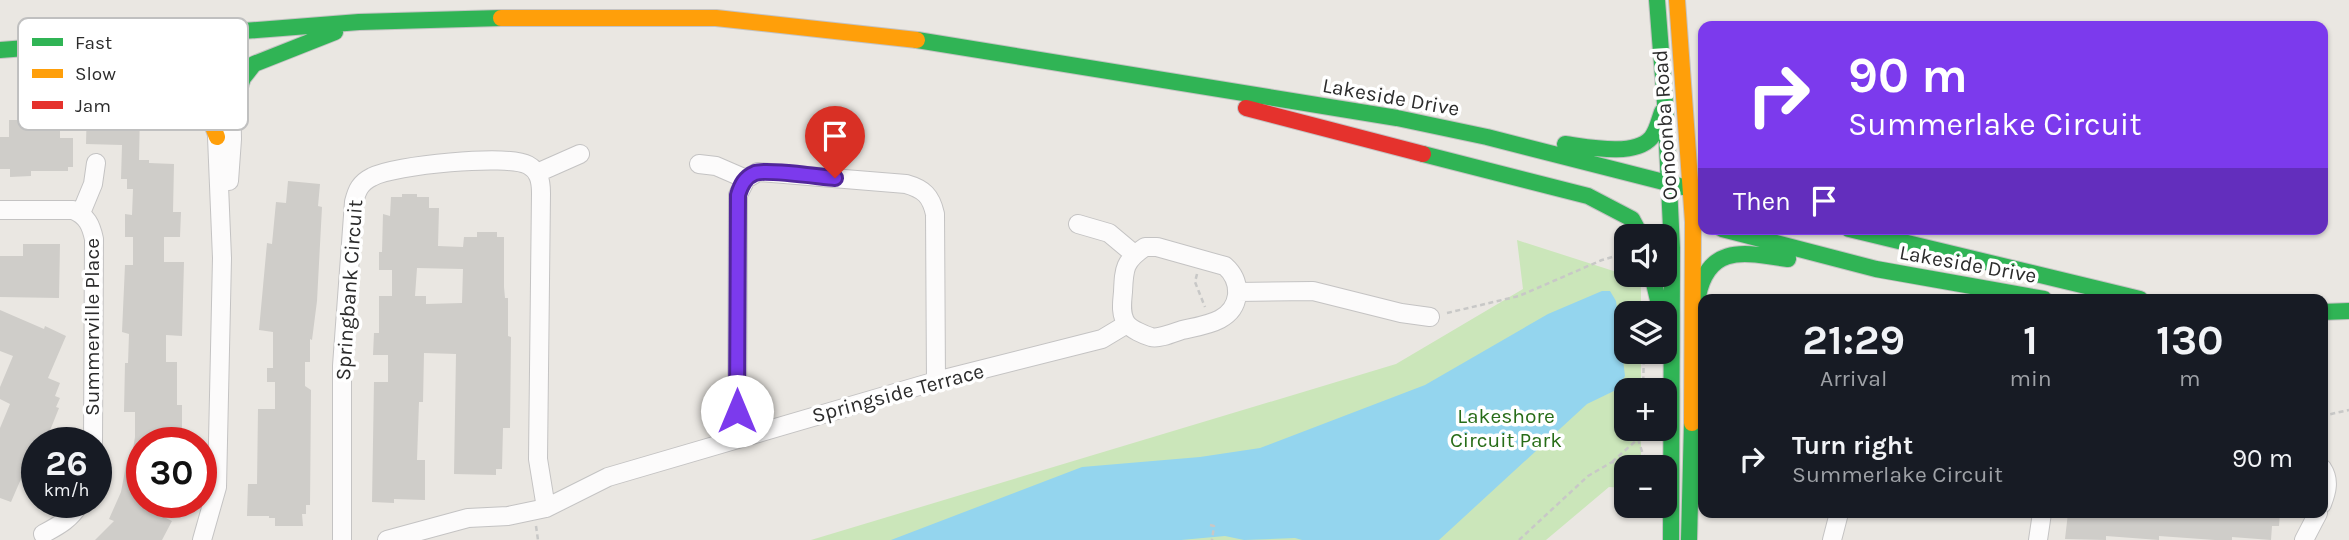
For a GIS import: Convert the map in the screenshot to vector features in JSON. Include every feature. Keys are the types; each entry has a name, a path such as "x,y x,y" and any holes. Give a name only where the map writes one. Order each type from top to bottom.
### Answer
{"street":[{"name":"Oonoonba Road","path":"1657,0 1671,216 1672,378"},
{"name":"Oonoonba Road","path":"1678,0 1698,223 1693,313 1689,540"},
{"path":"1678,0 1694,58 1698,88"},
{"name":"Lakeside Drive","path":"248,32 359,22 465,18 716,18 893,36 1396,118 1488,137 1697,190"},
{"path":"248,72 254,64 359,22"},
{"name":"Lakeside Drive","path":"0,50 18,49"},
{"name":"Lakeside Drive","path":"1067,63 1698,223"},
{"path":"1488,137 1618,149 1639,146 1650,140 1665,103"},
{"path":"214,130 217,137"},
{"path":"217,130 222,258"},
{"path":"205,539 217,487 222,258 232,130"},
{"path":"546,508 538,458 541,193 537,173 580,154"},
{"name":"Springbank Circuit","path":"342,540 342,366 357,189 381,173 463,161 519,162 530,166 537,173"},
{"path":"81,213 93,184 96,163"},
{"path":"699,164 716,166 746,179"},
{"path":"737,438 738,195 746,179 758,172 906,184 917,187 928,195 935,214 936,381"},
{"name":"Lakeside Drive","path":"1588,196 1632,219 1635,224"},
{"name":"Summerville Place","path":"0,210 65,209 81,213 92,228 93,427"},
{"path":"1078,224 1109,233 1134,254"},
{"name":"Lakeside Drive","path":"1745,235 1876,269 2016,294"},
{"name":"Lakeside Drive","path":"1874,235 2119,294"},
{"path":"1145,247 1157,247 1225,266 1232,272 1237,292 1235,305 1226,316 1211,323 1153,338 1127,324 1122,311 1124,268 1134,254 1145,247"},
{"path":"1693,313 1702,277 1708,267 1719,259 1758,255 1876,269"},
{"path":"1237,292 1313,291 1401,313 1430,317"},
{"path":"2328,312 2349,311"},
{"name":"Springside Terrace","path":"387,540 468,518 508,516 546,508 608,477 936,381 1102,339 1127,324"},
{"name":"Oonoonba Road","path":"1671,540 1672,441"},
{"path":"43,534 70,518"},
{"path":"1832,540 1838,518"},
{"path":"2038,540 2041,518"},
{"path":"2304,540 2315,518"}],"path":[{"path":"1430,317 1519,296 1614,256"},
{"path":"1202,259 1195,282 1211,323"},
{"path":"2328,415 2349,410"},
{"path":"1518,540 1588,477 1612,462 1635,441"},
{"path":"1210,525 1214,526 1212,540"}],"green space":[{"name":"Lakeshore Circuit Park","path":"1517,240 1614,271 1614,287 1641,287 1641,301 1614,301 1614,364 1641,364 1641,378 1614,378 1614,441 1641,441 1641,455 1614,455 1614,487 1609,487 1546,540 811,540 1396,364 1523,289"}],"water":[{"name":"Lakeshore Circuit Park","path":"1602,291 1610,291 1616,301 1614,364 1624,364 1625,376 1614,378 1614,391 1587,404 1439,540 1244,540 1225,536 1181,540 891,540 1082,467 1200,457 1260,448 1425,385 1548,314"}],"building":[{"path":"9,120 18,120 18,130 60,130 60,138 73,138 73,167 68,167 68,171 31,171 31,176 10,177 10,169 0,169 0,137 9,137"},
{"path":"86,130 140,130 139,160 174,164 173,212 181,212 180,237 164,237 164,262 184,262 182,336 166,335 166,362 177,362 177,405 182,405 182,427 135,427 135,412 124,412 125,363 128,363 129,334 122,332 125,265 133,265 133,237 125,237 125,214 132,215 133,189 127,189 127,179 121,179 122,145 86,144"},
{"path":"288,181 320,184 318,206 322,207 317,301 312,340 310,339 310,362 305,362 305,386 311,390 310,505 306,505 306,514 302,514 303,526 275,526 275,518 247,516 248,484 257,484 258,409 275,409 275,382 267,382 267,368 273,368 273,332 259,330 267,243 272,244 276,202 286,203"},
{"path":"402,194 417,194 417,197 429,197 429,208 439,208 438,246 463,247 464,237 477,237 477,232 497,232 497,237 504,237 504,287 505,298 508,298 508,336 511,337 510,428 503,428 502,469 496,469 496,475 454,474 456,354 424,353 423,402 419,402 417,460 425,460 425,500 394,499 394,503 372,502 374,382 388,382 388,355 373,355 374,333 379,333 379,296 392,296 392,270 379,270 379,252 382,252 383,214 390,216 391,197 402,197","holes":["417,268 463,269 462,303 426,304 426,296 415,296"]},
{"path":"23,244 60,244 59,298 0,297 0,256 23,256"},
{"path":"0,310 66,336 48,378 60,383 55,396 60,398 56,407 59,408 51,427 21,427 21,479 11,502 0,498 0,428 10,404 0,399 0,387 13,356 0,351"},
{"path":"126,465 126,518 166,518 172,521 162,540 95,540 114,521 109,519 112,518"},
{"path":"2067,518 2280,518 2279,526 2272,526 2271,540 2159,536 2159,540 2106,536 2106,540 2065,539"}],"traffic: fast":[{"path":"1657,0 1672,248 1671,540"},
{"path":"248,31 359,22 501,18"},
{"path":"248,72 254,64 335,32"},
{"path":"917,40 1397,118 1487,137 1698,191"},
{"path":"0,50 18,49"},
{"path":"1565,144 1610,149 1634,147 1651,138 1662,112"},
{"path":"1423,154 1588,196 1632,219 1635,224"},
{"path":"1745,235 1876,269 2016,294"},
{"path":"1874,235 2119,294"},
{"path":"1699,294 1703,279 1720,259 1744,254 1788,259"},
{"path":"1655,287 1658,301"},
{"path":"2328,312 2349,311"},
{"path":"1689,540 1692,423"}],"traffic: slow":[{"path":"1677,0 1693,222 1692,423"},
{"path":"501,18 716,18 917,40"},
{"path":"214,130 217,137"}],"traffic: jam":[{"path":"1246,108 1423,154"}],"route":[{"path":"737,411 738,195 741,185 758,172 835,178"}]}
